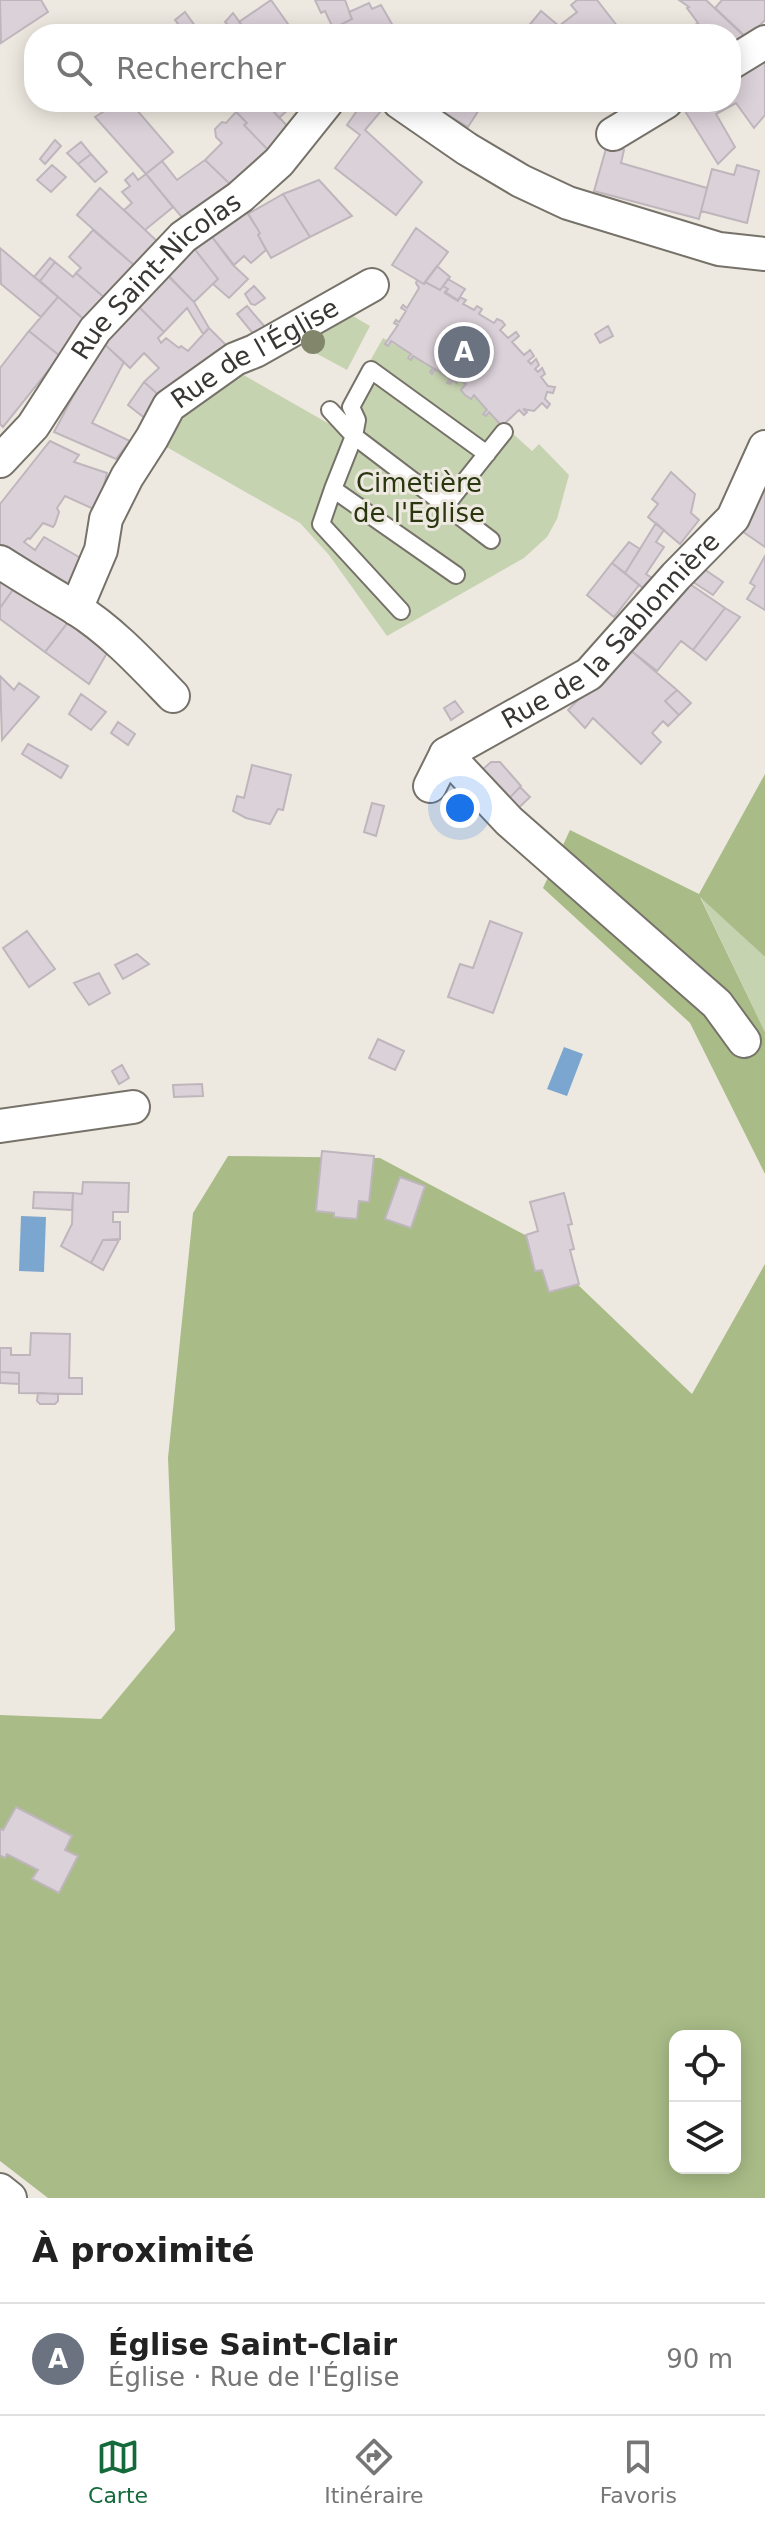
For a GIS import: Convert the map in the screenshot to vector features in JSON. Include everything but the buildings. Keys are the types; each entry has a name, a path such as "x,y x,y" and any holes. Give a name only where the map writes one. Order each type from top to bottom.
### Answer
{"street":[{"path":"741,57 765,42"},
{"name":"Rue Saint-Nicolas","path":"0,461 33,426 105,319 183,237 240,197 279,162 319,112"},
{"path":"414,112 494,165 568,203 719,249 765,254"},
{"path":"613,134 649,112"},
{"name":"Rue de l'Église","path":"76,609 101,550 106,519 169,406 235,359 255,351 372,285"},
{"name":"Rue de la Sablonnière","path":"446,754 589,674 676,576 733,518 765,447"},
{"path":"0,562 76,609 125,646 173,696"},
{"path":"430,786 446,754 509,821 717,1004 744,1041"},
{"path":"0,1126 133,1107"},
{"path":"0,2190 10,2198"}],"lane":[{"path":"401,611 321,524 354,436 357,420 351,407 371,370 487,454"},
{"path":"330,410 354,436 491,540"},
{"path":"446,505 504,432"},
{"path":"333,489 456,575"}],"green space":[{"path":"341,309 370,326 347,370 297,343"},
{"name":"Cimetière de l'Eglise","path":"383,338 411,354 410,360 413,356 433,368 430,372 435,369 450,379 449,384 452,380 457,383 459,379 466,384 461,390 470,399 474,395 487,410 486,415 489,412 532,451 539,444 569,475 557,519 547,537 524,558 387,636 329,555 300,523 156,441 194,398 240,373 333,426"},
{"path":"765,774 765,957 700,897 765,1032 765,1174 690,1023 543,888 570,830 699,894"},
{"path":"699,894 765,957 765,1032"},
{"path":"228,1156 380,1158 527,1236 692,1394 765,1264 765,2198 48,2198 0,2161 0,1715 101,1719 175,1630 168,1458 193,1213"}],"water":[{"path":"564,1047 583,1054 567,1096 547,1089"},
{"path":"21,1216 46,1217 44,1272 19,1271"}],"place":[{"name":"Église Saint-Clair","path":"464,352"}]}
